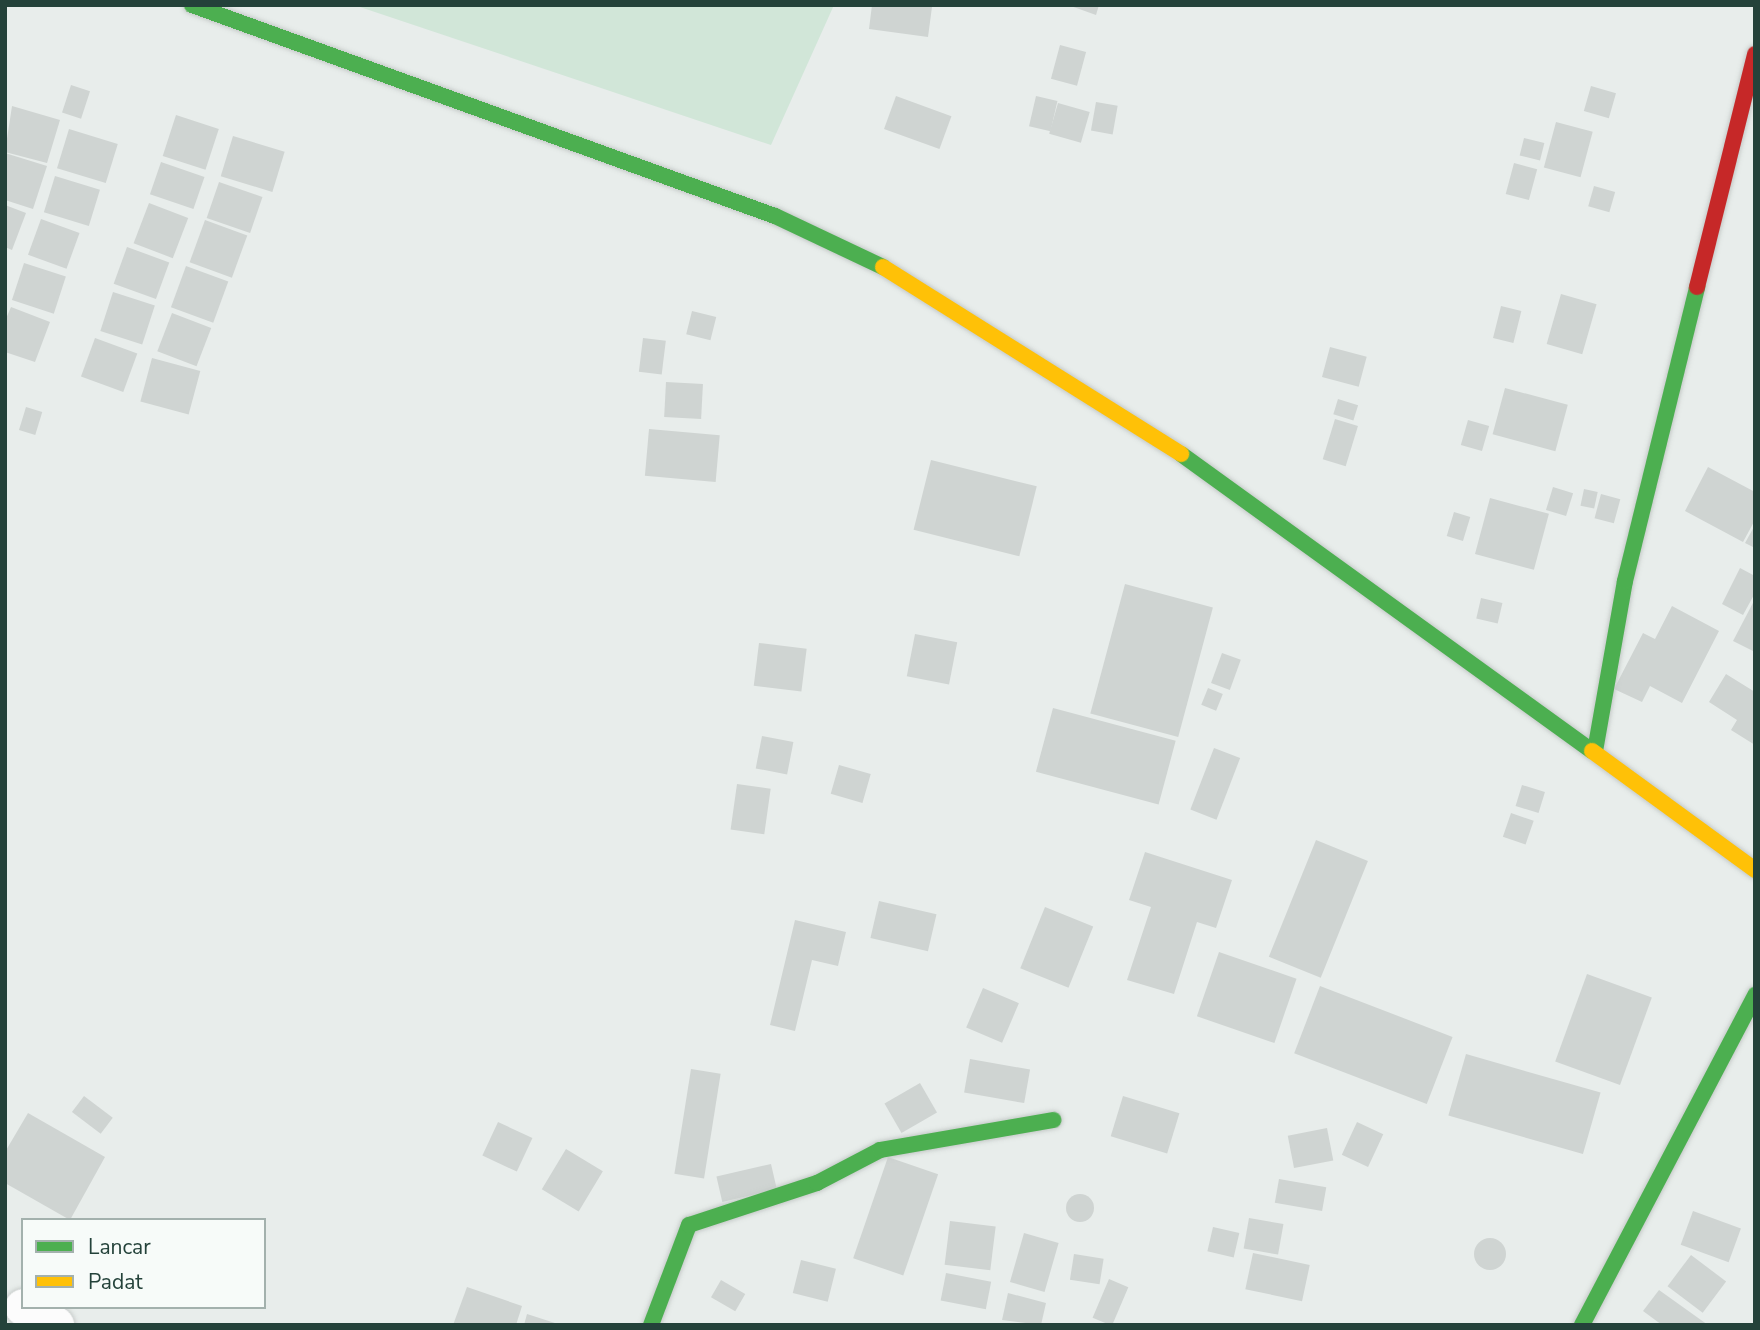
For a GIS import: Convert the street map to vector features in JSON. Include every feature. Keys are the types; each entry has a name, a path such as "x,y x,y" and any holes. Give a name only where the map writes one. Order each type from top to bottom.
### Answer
{"street":[{"path":"192,5 775,216 868,258 965,314 1191,460 1595,751 1755,870"},
{"path":"1595,751 1625,581 1755,54"},
{"path":"1582,1325 1755,995"},
{"path":"651,1325 689,1225 817,1183 880,1150 1053,1120"},
{"path":"5,1298 21,1306"},
{"path":"27,1309 55,1325"}],"green space":[{"path":"354,5 834,5 771,145"}],"building":[{"path":"872,5 932,7 928,37 869,29"},
{"path":"1068,5 1099,5 1096,15"},
{"path":"1060,45 1086,52 1077,86 1051,79"},
{"path":"71,85 90,91 81,119 62,113"},
{"path":"1591,86 1616,93 1609,118 1584,111"},
{"path":"896,96 951,116 939,149 884,129"},
{"path":"1036,96 1057,101 1050,131 1029,126"},
{"path":"1096,102 1118,106 1113,134 1091,131"},
{"path":"1058,103 1090,112 1081,143 1049,134"},
{"path":"12,106 60,120 47,163 5,152"},
{"path":"176,115 219,129 206,170 163,156"},
{"path":"1556,122 1593,132 1581,177 1544,167"},
{"path":"69,129 118,144 106,183 57,168"},
{"path":"233,136 285,152 272,192 221,176"},
{"path":"1524,138 1544,143 1540,161 1520,155"},
{"path":"5,153 47,166 33,209 5,200"},
{"path":"161,162 204,177 193,209 150,194"},
{"path":"1514,163 1537,169 1529,200 1506,194"},
{"path":"55,176 100,190 89,226 44,212"},
{"path":"219,182 262,197 250,233 207,218"},
{"path":"1594,186 1615,192 1609,212 1588,206"},
{"path":"149,203 188,218 173,258 134,243"},
{"path":"5,205 26,213 12,250 5,247"},
{"path":"41,219 80,233 67,269 28,255"},
{"path":"205,220 247,235 232,278 190,262"},
{"path":"127,247 169,262 156,299 114,284"},
{"path":"24,263 66,277 54,314 12,300"},
{"path":"186,266 228,281 213,323 171,307"},
{"path":"113,292 155,306 142,345 100,331"},
{"path":"1561,294 1597,304 1582,354 1547,344"},
{"path":"1501,306 1521,311 1513,343 1493,338"},
{"path":"11,307 50,322 35,362 5,352 5,321"},
{"path":"692,311 716,317 710,340 686,334"},
{"path":"172,313 211,328 197,366 157,351"},
{"path":"95,338 137,353 123,392 81,377"},
{"path":"643,338 666,341 662,375 639,372"},
{"path":"1330,347 1367,357 1359,387 1322,377"},
{"path":"152,358 200,371 189,414 140,401"},
{"path":"666,382 703,384 701,419 664,417"},
{"path":"1505,388 1568,405 1555,451 1493,434"},
{"path":"1338,399 1358,405 1353,420 1333,414"},
{"path":"26,407 42,412 35,435 19,430"},
{"path":"1335,419 1358,426 1346,466 1323,459"},
{"path":"1468,420 1489,426 1482,451 1461,445"},
{"path":"649,429 720,435 716,482 645,476"},
{"path":"931,460 1037,486 1019,556 914,530"},
{"path":"1708,467 1755,492 1755,520 1743,542 1685,511"},
{"path":"1553,487 1573,493 1566,516 1546,510"},
{"path":"1584,489 1598,492 1594,509 1580,506"},
{"path":"1601,494 1620,499 1614,523 1595,518"},
{"path":"1490,498 1549,514 1534,570 1475,554"},
{"path":"1454,512 1470,517 1463,541 1447,536"},
{"path":"1755,525 1755,548 1745,543"},
{"path":"1740,568 1755,576 1755,593 1743,615 1722,604"},
{"path":"1125,584 1213,608 1178,737 1090,713"},
{"path":"1481,598 1502,603 1498,623 1476,618"},
{"path":"1755,599 1755,652 1733,641"},
{"path":"1672,606 1719,631 1682,703 1650,686 1642,702 1614,689 1643,633 1655,639"},
{"path":"915,634 957,642 949,684 907,676"},
{"path":"759,643 807,649 801,692 754,686"},
{"path":"1222,653 1241,660 1230,690 1211,683"},
{"path":"1726,674 1755,692 1755,745 1731,730 1737,720 1709,702"},
{"path":"1208,688 1223,694 1216,711 1201,705"},
{"path":"1053,708 1176,741 1159,805 1036,772"},
{"path":"762,736 793,742 787,774 756,768"},
{"path":"1214,748 1240,758 1216,820 1190,810"},
{"path":"839,765 871,774 862,803 831,794"},
{"path":"737,784 771,789 764,834 731,830"},
{"path":"1522,785 1545,792 1539,813 1516,806"},
{"path":"1511,813 1534,821 1526,844 1503,837"},
{"path":"1316,840 1368,861 1321,978 1269,957"},
{"path":"1145,852 1232,880 1216,928 1197,922 1174,994 1127,980 1151,907 1129,900"},
{"path":"879,901 936,914 928,951 870,938"},
{"path":"1045,907 1093,926 1068,988 1020,968"},
{"path":"795,920 846,932 838,966 812,960 795,1031 770,1025"},
{"path":"1219,952 1297,979 1274,1043 1197,1016"},
{"path":"1587,974 1652,998 1620,1085 1555,1061"},
{"path":"1320,986 1453,1037 1427,1104 1294,1053"},
{"path":"983,988 1019,1003 1002,1043 966,1028"},
{"path":"1466,1054 1601,1093 1583,1154 1448,1116"},
{"path":"970,1059 1030,1070 1024,1103 964,1092"},
{"path":"691,1069 721,1074 704,1178 674,1174"},
{"path":"920,1083 937,1112 901,1133 884,1104"},
{"path":"84,1096 113,1118 101,1134 72,1112"},
{"path":"1123,1096 1179,1113 1167,1153 1111,1136"},
{"path":"28,1113 105,1157 71,1218 66,1218 5,1183 5,1152"},
{"path":"498,1122 532,1138 517,1172 482,1156"},
{"path":"1357,1122 1383,1134 1368,1167 1342,1155"},
{"path":"1327,1128 1333,1160 1294,1168 1288,1136"},
{"path":"566,1149 603,1171 579,1211 542,1189"},
{"path":"888,1157 938,1174 903,1275 853,1258"},
{"path":"771,1164 777,1189 722,1202 716,1177"},
{"path":"1279,1179 1326,1187 1322,1211 1275,1203"},
{"path":"1080,1194 1090,1198 1094,1208 1090,1218 1080,1222 1070,1218 1066,1208 1070,1198"},
{"path":"1693,1211 1741,1228 1729,1262 1681,1245"},
{"path":"1249,1218 1283,1224 1278,1255 1244,1249"},
{"path":"950,1221 996,1227 990,1270 945,1265"},
{"path":"1213,1227 1239,1233 1234,1257 1207,1251"},
{"path":"1024,1233 1059,1243 1045,1292 1010,1282"},
{"path":"1490,1238 1502,1242 1506,1254 1502,1266 1490,1270 1478,1266 1474,1254 1478,1242"},
{"path":"1253,1253 1310,1265 1302,1301 1245,1289"},
{"path":"1074,1254 1104,1259 1100,1284 1070,1280"},
{"path":"1691,1255 1726,1281 1703,1313 1668,1286"},
{"path":"801,1260 836,1269 828,1302 793,1293"},
{"path":"946,1273 991,1282 986,1309 941,1300"},
{"path":"1109,1279 1128,1287 1112,1325 1093,1318"},
{"path":"721,1280 745,1294 735,1311 711,1297"},
{"path":"467,1287 522,1306 516,1325 453,1325"},
{"path":"1659,1290 1708,1325 1662,1325 1643,1311"},
{"path":"1008,1293 1046,1303 1041,1325 1002,1320"},
{"path":"527,1314 558,1324 558,1325 524,1325"}],"traffic: fast":[{"path":"192,5 775,216 883,267"},
{"path":"1595,751 1625,581 1697,287"},
{"path":"1181,454 1592,751"},
{"path":"1582,1325 1755,995"},
{"path":"651,1325 689,1225 817,1183 880,1150 1053,1120"}],"traffic: slow":[{"path":"883,267 1181,454"},
{"path":"1592,751 1755,870"}],"traffic: jam":[{"path":"1697,287 1755,54"}]}
